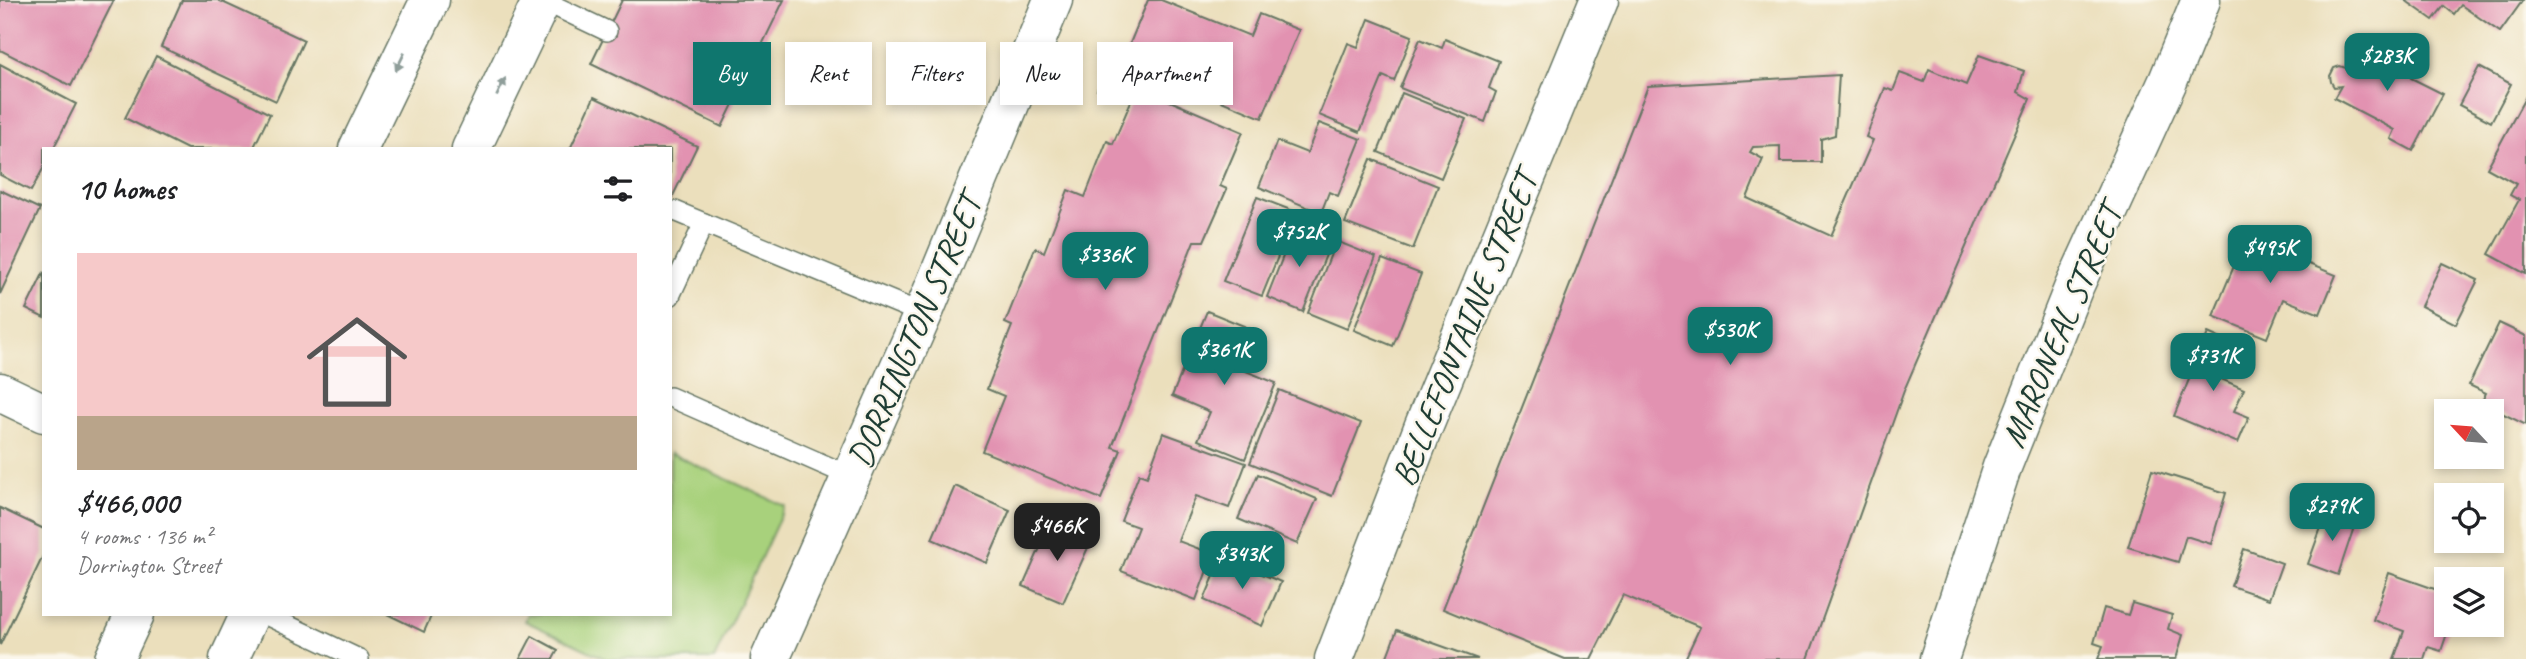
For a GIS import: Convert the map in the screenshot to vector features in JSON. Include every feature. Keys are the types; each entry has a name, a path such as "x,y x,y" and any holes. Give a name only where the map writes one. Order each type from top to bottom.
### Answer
{"street":[{"path":"359,147 430,0"},
{"path":"472,147 542,0"},
{"name":"DORRINGTON STREET","path":"770,659 923,314 1053,0"},
{"name":"BELLEFONTAINE STREET","path":"1334,659 1423,428 1599,0"},
{"name":"MARONEAL STREET","path":"1939,659 2002,467 2073,289 2168,81 2201,0"},
{"path":"0,393 42,411"},
{"path":"114,659 134,616"},
{"path":"229,659 249,616"}],"lane":[{"path":"542,0 607,31"},
{"path":"675,211 923,314"},
{"path":"672,292 704,223"},
{"path":"672,398 852,477"},
{"path":"268,616 359,659"}],"green space":[{"path":"672,454 785,506 714,659 606,659 525,621 527,616 672,616"}],"building":[{"path":"0,0 114,0 71,86 0,50"},
{"path":"182,0 218,0 304,40 276,101 161,47"},
{"path":"622,0 784,0 763,42 693,42 693,105 733,105 722,127 591,64"},
{"path":"1148,0 1161,0 1250,36 1259,14 1299,30 1262,118 1231,105 1233,105 1233,42 1130,42"},
{"path":"2405,0 2523,0 2500,32 2461,5 2454,14 2444,6 2433,20"},
{"path":"1369,19 1412,36 1394,81 1383,76 1360,132 1319,115 1348,43 1358,47"},
{"path":"2367,38 2395,53 2393,57 2416,69 2411,78 2443,94 2413,151 2391,139 2395,130 2334,98 2341,86 2334,87 2331,82 2330,76 2334,68 2346,68 2348,73"},
{"path":"1420,39 1442,48 1445,39 1499,61 1489,88 1496,92 1485,122 1400,88"},
{"path":"1979,55 2024,71 2018,92 2030,99 1905,388 1808,659 1685,659 1700,627 1623,595 1591,659 1565,659 1443,609 1648,86 1839,75 1835,135 1821,139 1821,162 1780,162 1780,146 1753,147 1750,152 1763,159 1747,198 1831,236 1873,140 1866,137 1885,88 1893,91 1900,73 1924,82 1929,69 1966,85"},
{"path":"156,56 270,114 254,147 183,147 125,118"},
{"path":"0,64 76,104 54,147 42,147 42,171 31,191 0,175"},
{"path":"2479,67 2511,84 2491,122 2459,105"},
{"path":"1402,93 1466,119 1441,178 1378,152"},
{"path":"2526,96 2526,274 2489,254 2519,200 2510,195 2516,184 2487,168"},
{"path":"594,97 697,146 672,198 672,147 571,147"},
{"path":"1129,105 1179,105 1243,132 1220,186 1227,189 1204,241 1194,241 1112,447 1121,450 1101,499 982,451 1004,396 987,389 1012,326 1005,323 1035,248 1044,252 1068,190 1085,197 1107,141 1113,144"},
{"path":"1319,123 1361,139 1338,196 1329,192 1321,213 1259,187 1277,141 1307,153"},
{"path":"1371,159 1438,186 1413,249 1345,223"},
{"path":"0,190 40,209 0,294"},
{"path":"1257,197 1296,212 1262,296 1223,281"},
{"path":"1295,226 1332,240 1303,312 1267,297"},
{"path":"2250,228 2293,247 2289,256 2336,275 2320,314 2283,299 2267,338 2213,316"},
{"path":"1336,241 1376,257 1347,329 1308,313"},
{"path":"1382,259 1421,274 1393,346 1354,330"},
{"path":"2442,263 2478,280 2456,324 2421,306"},
{"path":"42,276 42,317 26,309"},
{"path":"1207,311 1249,328 1233,366 1276,383 1245,459 1198,440 1210,412 1172,396"},
{"path":"2499,323 2526,336 2526,425 2504,414 2504,399 2483,399 2486,393 2469,385"},
{"path":"2208,333 2235,345 2221,379 2244,389 2234,411 2249,417 2238,443 2174,416"},
{"path":"1279,390 1361,423 1332,496 1250,463"},
{"path":"1163,433 1246,463 1229,508 1196,496 1178,541 1213,554 1196,600 1121,571 1138,527 1121,521 1139,474 1147,477"},
{"path":"2152,470 2226,493 2211,544 2186,536 2178,562 2128,547"},
{"path":"1258,474 1317,499 1297,544 1238,519"},
{"path":"955,486 1010,510 987,563 932,539"},
{"path":"0,508 42,528 42,558 0,645"},
{"path":"2327,511 2356,521 2338,575 2308,564"},
{"path":"1051,523 1091,541 1063,603 1023,586"},
{"path":"2244,549 2282,563 2269,599 2231,586"},
{"path":"1222,557 1281,582 1262,626 1204,600"},
{"path":"2389,573 2434,589 2434,637 2446,637 2441,651 2428,647 2424,659 2394,659 2404,631 2373,620"},
{"path":"2132,603 2172,615 2168,629 2183,635 2176,659 2098,659 2103,646 2094,643 2104,608 2128,615"},
{"path":"391,616 431,616 424,632"},
{"path":"1397,630 1478,659 1386,659"},
{"path":"532,636 558,650 553,659 520,659"}]}
